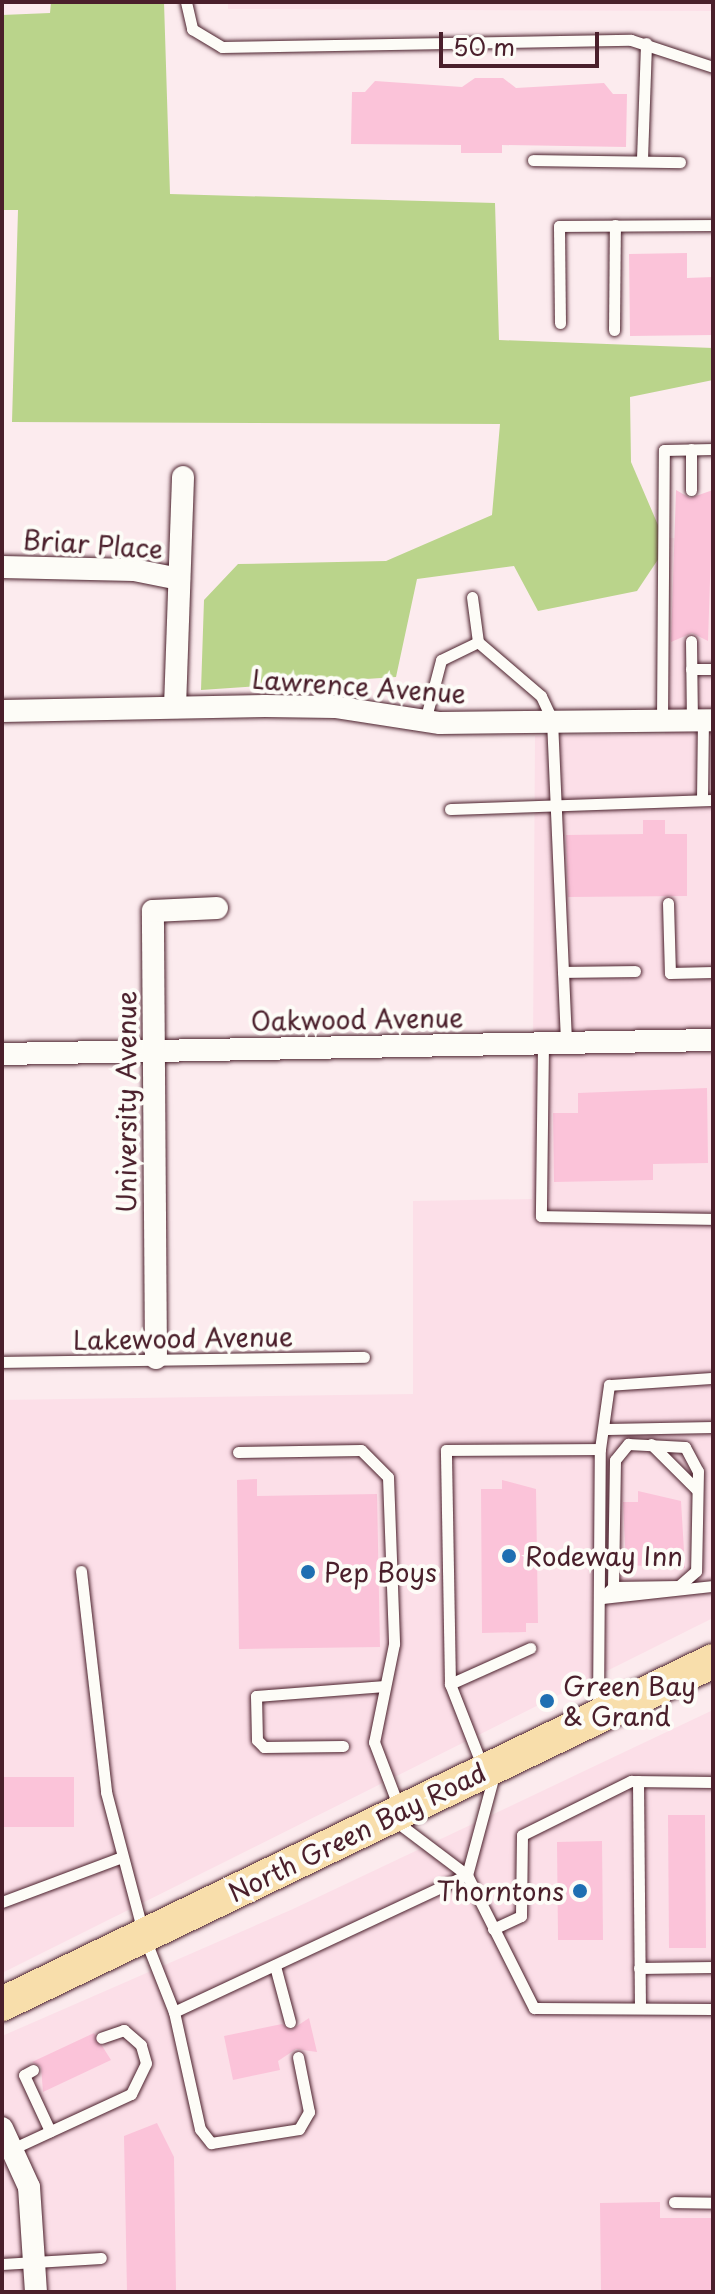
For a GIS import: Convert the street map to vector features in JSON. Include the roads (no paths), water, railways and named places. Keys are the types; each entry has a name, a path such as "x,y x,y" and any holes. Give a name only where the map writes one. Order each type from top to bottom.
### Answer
{"main road":[{"name":"North Green Bay Road","path":"2,2004 598,1716 706,1670"}],"street":[{"path":"175,707 183,477"},
{"name":"Briar Place","path":"2,567 134,570 179,579"},
{"name":"Lawrence Avenue","path":"2,711 335,707 425,721 703,720"},
{"name":"University Avenue","path":"156,1358 153,911 217,908"},
{"name":"Oakwood Avenue","path":"2,1054 713,1040"},
{"path":"2,2128 29,2187 36,2292"}],"lane":[{"path":"186,2 192,29 222,47 646,43 713,67"},
{"path":"642,159 646,43"},
{"path":"533,160 642,159 680,162"},
{"path":"614,330 615,225"},
{"path":"560,323 559,226 713,225"},
{"path":"691,449 691,490"},
{"path":"662,720 664,450 713,449"},
{"path":"472,597 478,642 541,696 552,720 566,1043"},
{"path":"450,809 708,800 703,720 691,669 691,641"},
{"path":"425,721 441,660 478,642"},
{"path":"691,669 713,669"},
{"path":"668,903 670,973 713,972"},
{"path":"563,972 635,971"},
{"path":"543,1043 541,1216 713,1219"},
{"name":"Lakewood Avenue","path":"2,1362 364,1357"},
{"path":"598,1716 602,1598 600,1449 607,1429 606,1395 614,1381 713,1378"},
{"path":"607,1429 713,1427"},
{"path":"602,1598 613,1587 615,1460 628,1444 674,1443 693,1455 697,1490 692,1578 679,1586 613,1587"},
{"path":"651,1444 697,1490"},
{"path":"467,1875 492,1767 450,1684 446,1450 600,1449"},
{"path":"238,1452 361,1450 381,1465 392,1491 394,1644 374,1742 394,1813 467,1875 534,2008 713,2009"},
{"path":"81,1571 106,1792 144,1936 174,2012 200,2129 211,2143 299,2129 309,2112 298,2057"},
{"path":"602,1598 713,1586"},
{"path":"450,1684 530,1648"},
{"path":"343,1746 264,1747 257,1740 256,1696 385,1686"},
{"path":"493,1929 521,1916 522,1835 638,1781 713,1782"},
{"path":"638,1781 640,2008"},
{"path":"2,1902 122,1857"},
{"path":"174,2012 467,1875"},
{"path":"275,1966 290,2022"},
{"path":"639,1968 713,1967"},
{"path":"12,2149 131,2094 146,2063 141,2045 124,2030 101,2038"},
{"path":"33,2070 24,2075 50,2131"},
{"path":"674,2202 713,2203"},
{"path":"2,2264 101,2258"}],"place":[{"name":"Rodeway Inn","path":"509,1556"},
{"name":"Pep Boys","path":"308,1572"},
{"name":"Green Bay & Grand","path":"547,1701"},
{"name":"Thorntons","path":"580,1891"}]}
